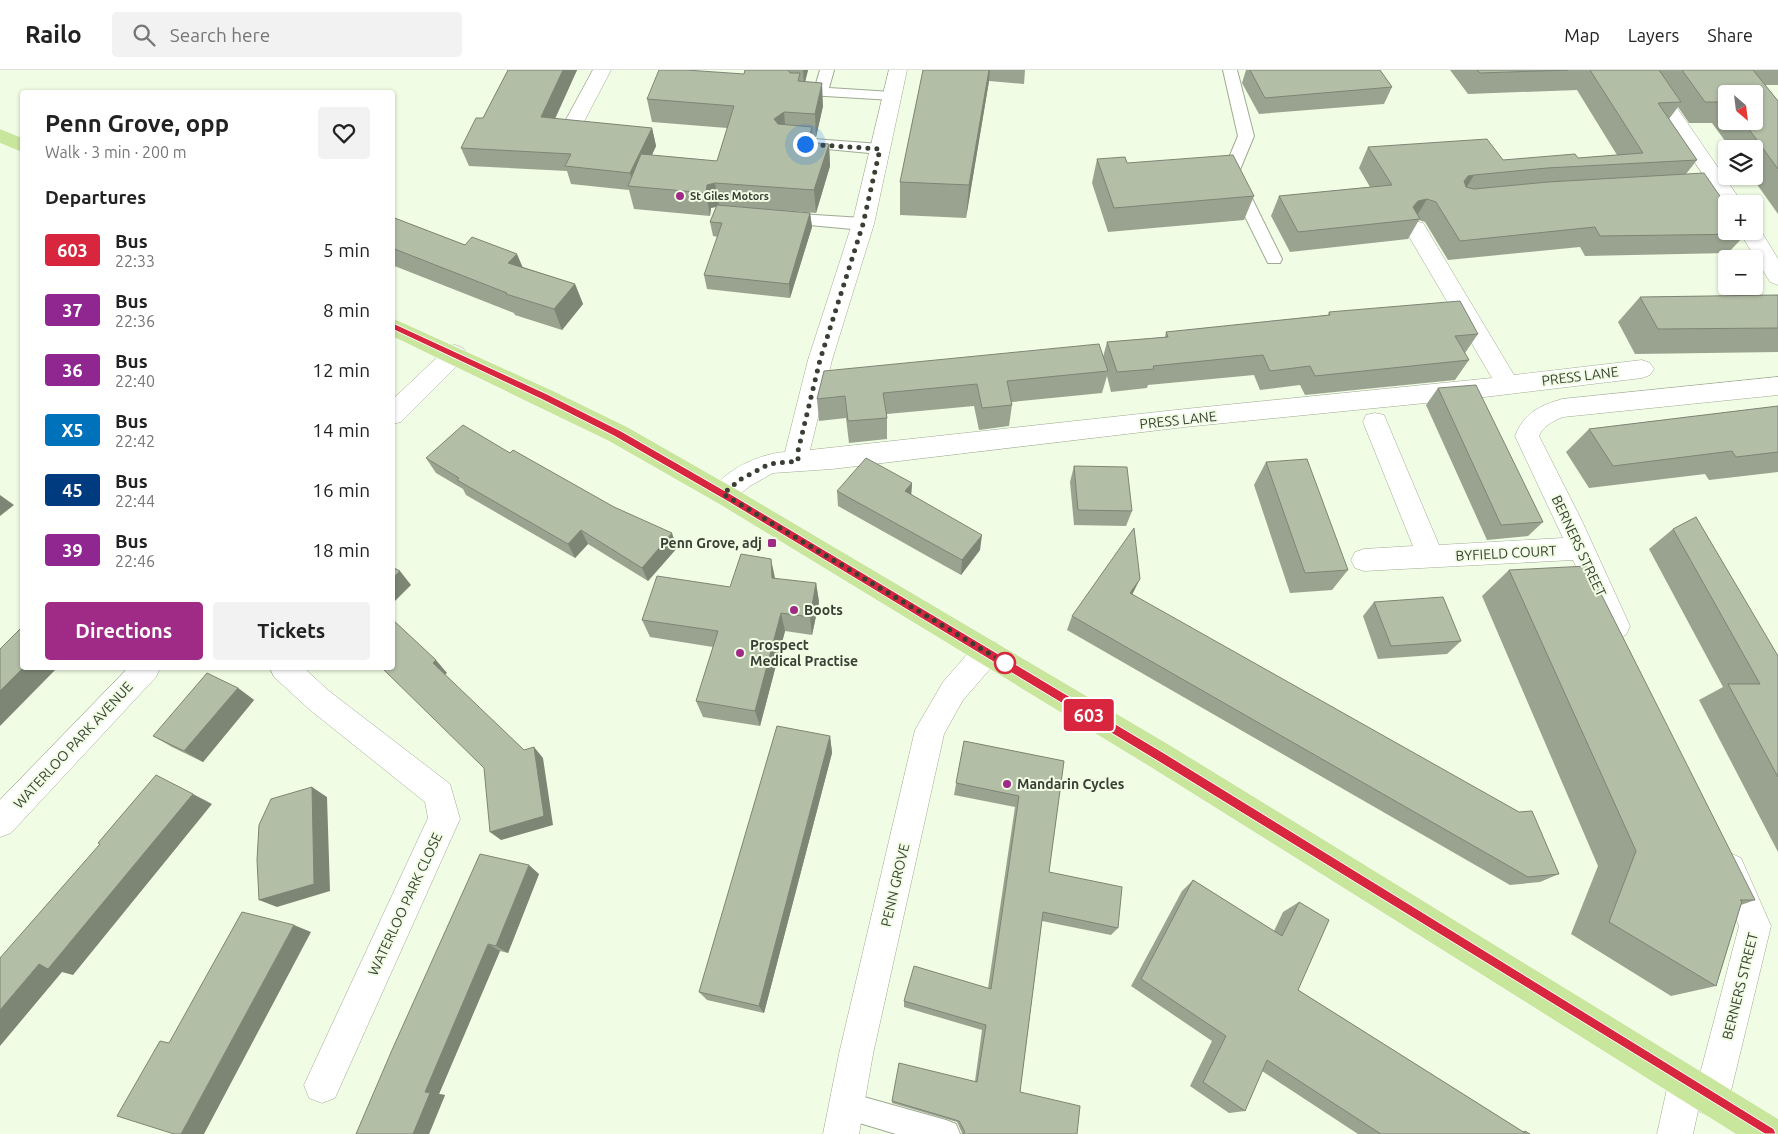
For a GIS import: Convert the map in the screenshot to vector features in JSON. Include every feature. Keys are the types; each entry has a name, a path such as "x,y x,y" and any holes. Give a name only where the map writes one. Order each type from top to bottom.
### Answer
{"main road":[{"path":"0,136 20,145"},
{"path":"395,327 455,354 618,434 723,494 987,652 1558,1002 1699,1092 1769,1134"}],"street":[{"path":"572,127 602,70"},
{"path":"798,461 798,451 820,360 863,224 898,70"},
{"path":"1642,70 1712,186 1722,195"},
{"path":"1415,228 1508,385"},
{"path":"1755,240 1778,277"},
{"path":"395,412 455,354"},
{"name":"PRESS LANE","path":"723,494 741,479 769,464 1642,369"},
{"name":"BERNERS STREET","path":"1624,646 1581,548 1527,436 1530,426 1548,413 1562,408 1778,386"},
{"path":"1375,422 1431,558"},
{"name":"BYFIELD COURT","path":"1364,560 1431,558 1581,548"},
{"name":"PENN GROVE","path":"844,1120 858,1046 930,730 953,691 987,652"},
{"name":"WATERLOO PARK AVENUE","path":"0,822 144,670"},
{"name":"WATERLOO PARK CLOSE","path":"286,670 319,700 439,794 444,818 322,1085"},
{"name":"BERNERS STREET","path":"1675,1134 1699,1092 1755,926 1719,846"}],"lane":[{"path":"821,92 827,70"},
{"path":"1230,70 1246,136 1231,172 1274,258"},
{"path":"797,91 892,96"},
{"path":"786,142 880,149"},
{"path":"767,216 863,224"},
{"path":"844,1120 946,1134"}],"building":[{"path":"508,70 563,70 541,117 652,128 630,173 565,166 571,154 461,148 476,118 483,118"},
{"path":"659,70 744,74 745,70 788,70 790,73 800,73 798,81 822,83 815,114 784,112 774,119 778,124 812,127 808,142 829,144 814,190 715,183 707,185 706,193 628,186 641,154 717,161 734,106 647,99"},
{"path":"923,70 989,70 969,185 900,182"},
{"path":"1250,70 1380,70 1392,87 1265,98"},
{"path":"1477,70 1568,70 1480,73"},
{"path":"1590,70 1659,70 1681,102 1658,103 1697,160 1547,168 1474,175 1468,176 1464,181 1466,187 1474,189 1548,182 1704,173 1719,195 1718,234 1600,236 1595,227 1460,241 1436,202 1427,199 1418,201 1413,207 1420,219 1298,232 1279,196 1392,185 1368,147 1487,139 1503,160 1575,154 1578,158 1643,153"},
{"path":"1682,70 1753,70 1778,101 1778,169 1763,148 1763,140 1757,140 1750,130 1763,130 1763,85 1718,85 1718,102 1705,102"},
{"path":"1233,155 1254,196 1114,208 1097,159 1125,157 1127,163"},
{"path":"717,205 810,213 789,284 704,275 722,223 710,222"},
{"path":"395,218 465,245 472,237 517,254 508,263 575,284 554,309 507,293 395,249"},
{"path":"1778,295 1778,328 1658,329 1640,297"},
{"path":"1460,301 1478,334 1455,336 1469,360 1315,376 1310,366 1270,371 1263,355 1153,366 1154,369 1117,372 1107,342 1168,337 1166,332 1330,315 1329,312"},
{"path":"1099,344 1108,371 1007,381 1012,405 982,408 977,384 883,393 887,418 848,421 845,396 817,399 824,371"},
{"path":"1476,385 1543,522 1501,525 1438,388"},
{"path":"1778,406 1778,452 1736,457 1732,451 1613,466 1589,429"},
{"path":"463,425 510,453 513,450 614,507 672,533 642,568 581,530 568,544 457,480 459,478 426,458"},
{"path":"866,458 912,483 905,491 982,535 962,560 837,491"},
{"path":"1307,459 1348,570 1305,573 1266,462"},
{"path":"1074,466 1127,467 1132,511 1078,510"},
{"path":"1696,517 1778,656 1778,777 1728,684 1760,684 1673,529"},
{"path":"1134,528 1140,579 1130,593 1519,812 1532,811 1559,874 1528,877 1072,616"},
{"path":"741,554 771,559 772,578 816,583 810,617 781,613 755,711 696,701 718,631 642,620 657,576 730,587"},
{"path":"1587,566 1755,900 1740,900 1742,901 1716,986 1609,922 1636,851 1509,570"},
{"path":"395,568 400,571 395,576"},
{"path":"1443,597 1461,641 1391,646 1374,602"},
{"path":"395,622 436,660 433,663 524,750 534,747 544,816 490,832 484,768 384,670 395,670"},
{"path":"20,629 21,670 0,691 0,649"},
{"path":"207,673 238,688 184,751 153,736"},
{"path":"777,726 830,736 759,1006 699,992"},
{"path":"964,741 1064,761 1049,872 1122,887 1118,928 1043,912 1020,1092 1080,1106 1077,1134 963,1134 965,1132 959,1121 892,1101 899,1063 977,1082 986,1025 904,1001 914,966 991,989 1019,796 956,783"},
{"path":"156,775 193,794 48,969 39,964 0,1010 0,958 100,844 98,843"},
{"path":"312,787 314,884 259,900 257,860 259,825 271,799"},
{"path":"480,854 529,865 496,946 488,944 425,1092 430,1093 413,1134 356,1134 392,1050"},
{"path":"1193,880 1282,936 1299,902 1329,920 1298,990 1525,1133 1525,1131 1530,1134 1381,1134 1267,1060 1245,1111 1203,1082 1226,1036 1141,979"},
{"path":"242,912 294,925 181,1134 174,1134 117,1116 160,1041 169,1043"}],"bus line":[{"name":"603","path":"395,327 544,396 618,434 730,498 1160,756 1769,1134"}],"place":[{"name":"St Giles Motors","path":"680,196"},
{"name":"Penn Grove, adj","path":"772,543"},
{"name":"Boots","path":"794,610"},
{"name":"Prospect Medical Practise","path":"740,653"},
{"name":"Mandarin Cycles","path":"1007,784"}],"route":[{"path":"805,144 880,149 863,224 820,360 798,451 798,461 769,464 741,479 723,494 1005,663"}]}
